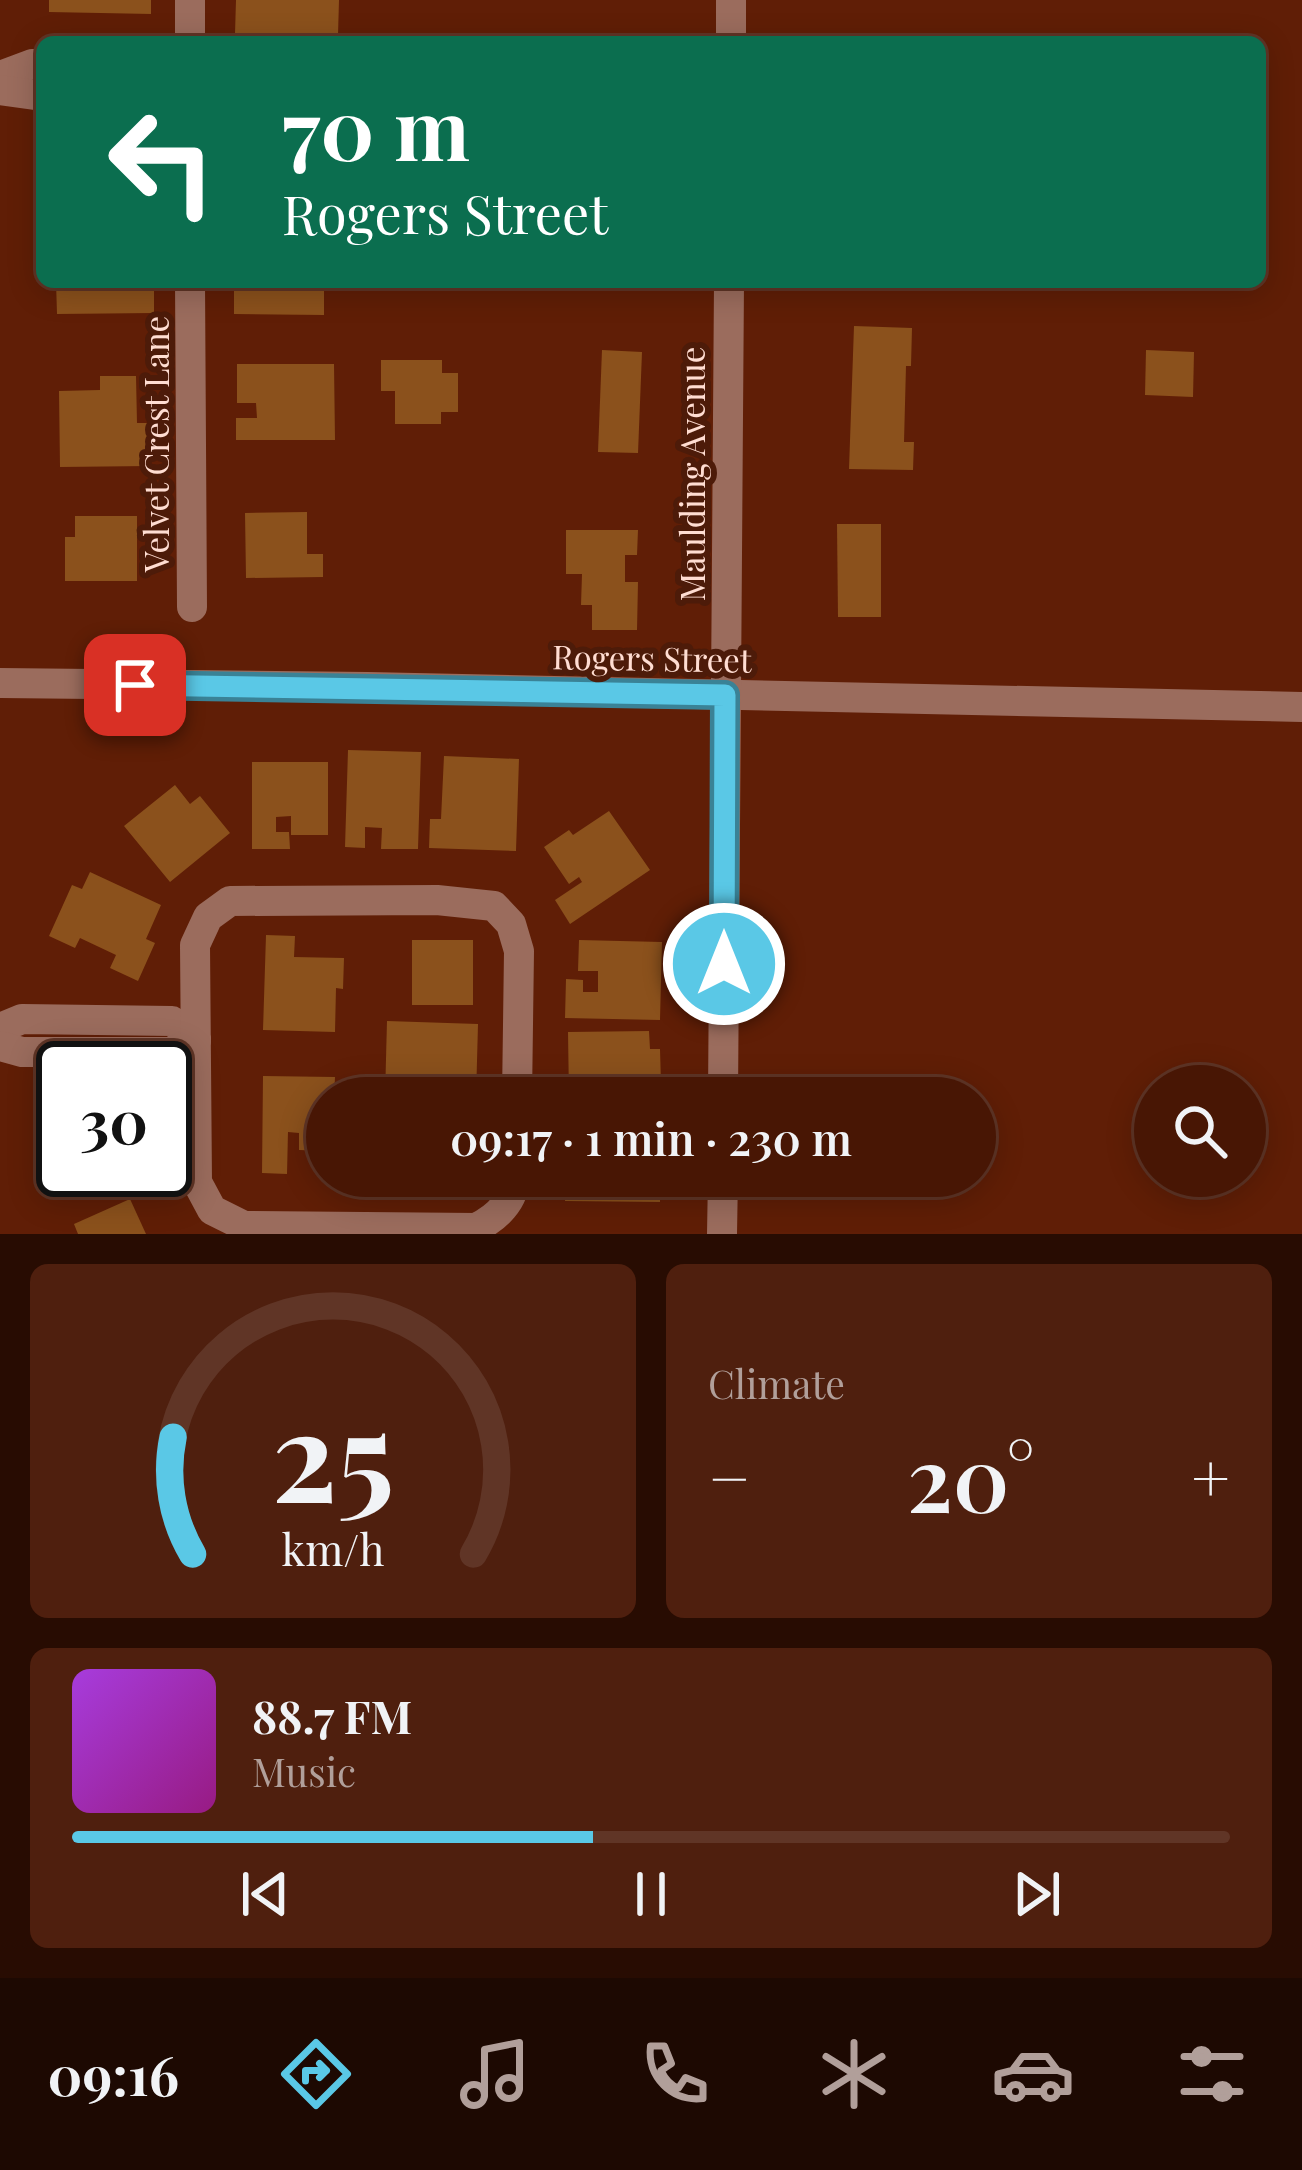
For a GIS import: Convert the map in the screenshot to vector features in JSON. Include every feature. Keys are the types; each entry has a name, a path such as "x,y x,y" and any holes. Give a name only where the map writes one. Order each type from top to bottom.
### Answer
{"street":[{"path":"190,0 190,36"},
{"path":"730,36 731,0"},
{"path":"0,76 36,64"},
{"path":"0,90 36,95"},
{"name":"Velvet Crest Lane","path":"190,288 192,607"},
{"name":"Maulding Avenue","path":"723,1077 729,288"},
{"name":"Rogers Street","path":"0,683 1302,707"},
{"path":"509,1197 496,1218 476,1228 244,1226 212,1210 197,1181 195,946 208,917 230,901 437,900 494,906 511,924 519,951 517,1077"},
{"path":"0,1028 22,1019 172,1021 196,1040"},
{"path":"86,1019 86,1041"},
{"path":"192,1042 196,1040"},
{"path":"0,1046 36,1052"},
{"path":"722,1234 723,1197"}],"building":[{"path":"49,0 151,0 151,14 49,12"},
{"path":"236,0 339,0 338,35 235,34"},
{"path":"56,288 154,288 154,313 57,314"},
{"path":"234,288 324,288 324,315 234,314"},
{"path":"854,326 912,328 904,442 914,442 913,470 849,469"},
{"path":"602,350 642,352 638,453 598,452"},
{"path":"1146,350 1194,352 1193,397 1145,395"},
{"path":"381,360 442,360 442,373 458,373 458,412 441,412 441,424 395,424 395,391 381,391"},
{"path":"237,364 334,364 335,440 236,440 236,418 257,418 256,403 237,403"},
{"path":"100,376 136,376 137,423 150,423 150,466 60,467 59,391 100,390"},
{"path":"307,512 307,554 323,554 323,577 246,578 245,513"},
{"path":"75,516 137,516 137,581 65,581 65,537 75,537"},
{"path":"837,524 881,524 881,617 838,617"},
{"path":"566,530 638,530 637,555 625,555 625,582 638,582 637,630 592,630 592,605 581,605 582,574 566,574"},
{"path":"348,750 421,752 418,849 381,849 382,828 365,827 365,848 345,847"},
{"path":"444,756 519,759 516,851 429,848 430,819 441,819"},
{"path":"252,762 328,762 328,835 291,835 291,816 276,817 276,832 289,832 290,849 252,849"},
{"path":"175,785 190,804 200,796 230,833 170,882 124,826"},
{"path":"609,811 650,870 570,924 555,900 582,882 579,877 569,884 544,847"},
{"path":"90,872 161,905 146,939 155,943 138,981 110,968 116,955 80,938 75,948 49,936 72,885 82,889"},
{"path":"266,935 295,936 294,957 344,958 343,989 336,988 335,1032 263,1030"},
{"path":"412,940 473,940 473,1005 412,1005"},
{"path":"579,940 662,942 660,1020 565,1018 566,979 583,980 583,992 598,992 598,971 578,971"},
{"path":"387,1021 478,1024 477,1077 386,1077"},
{"path":"649,1031 650,1049 660,1049 661,1077 569,1077 568,1032"},
{"path":"263,1076 335,1077 306,1077 306,1150 299,1150 299,1133 288,1132 287,1174 262,1173"},
{"path":"565,1197 660,1197 660,1202 565,1201"},
{"path":"130,1199 146,1234 78,1234 74,1224"}],"route":[{"path":"135,685 725,695 724,964"}]}
